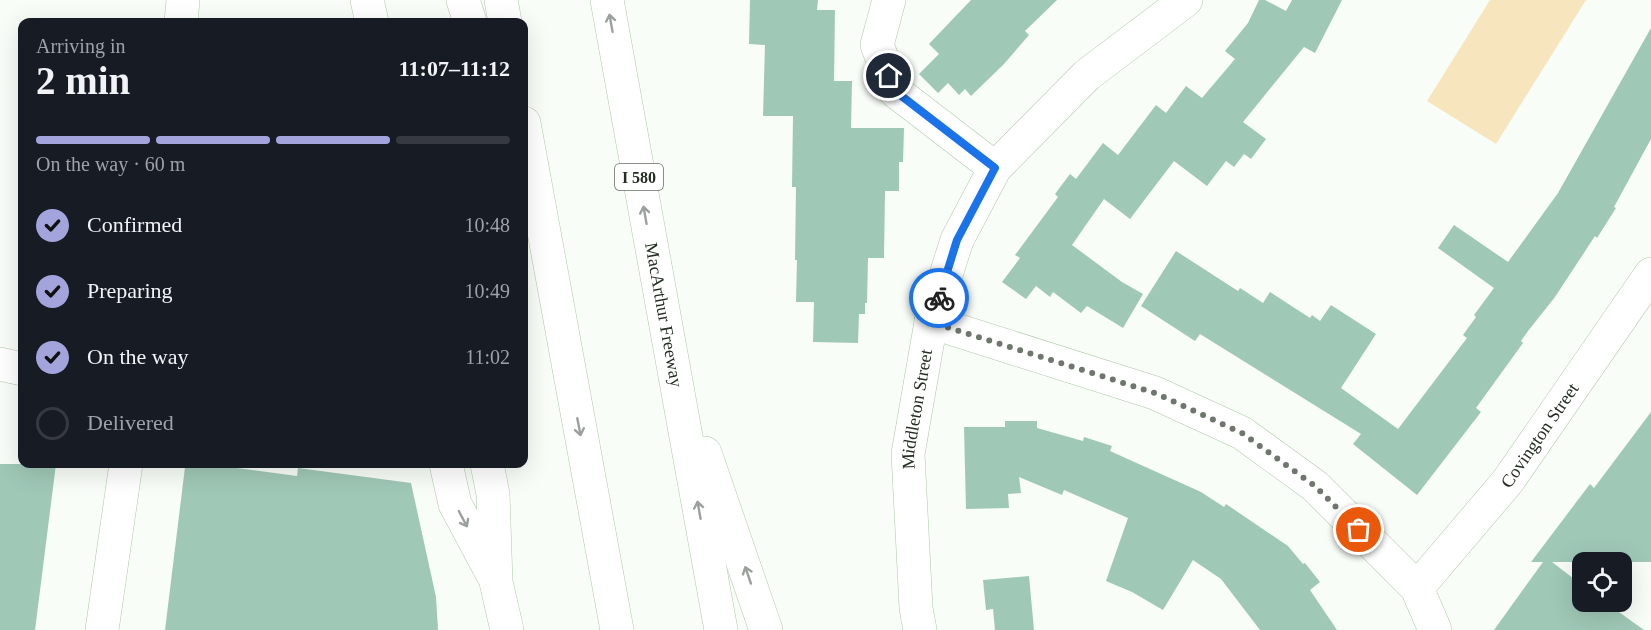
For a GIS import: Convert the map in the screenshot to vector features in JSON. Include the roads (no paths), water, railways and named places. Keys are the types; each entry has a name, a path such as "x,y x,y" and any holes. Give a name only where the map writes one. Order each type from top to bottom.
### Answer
{"main road":[{"path":"181,18 183,0"},
{"path":"367,0 371,18"},
{"path":"463,0 469,18"},
{"path":"501,0 504,18"},
{"name":"MacArthur Freeway","path":"607,0 721,630"},
{"path":"889,0 877,45 895,91 995,168"},
{"name":"Middleton Street","path":"920,630 916,608 908,454 931,322 957,240 995,168 1087,75 1186,0"},
{"path":"528,145 617,630"},
{"path":"528,226 568,369"},
{"name":"Covington Street","path":"1417,588 1509,481 1651,274"},
{"path":"931,322 1155,393 1242,433 1315,486 1417,588 1435,630"},
{"path":"671,355 766,630"},
{"path":"0,364 18,368"},
{"path":"102,630 125,468"},
{"path":"447,468 454,504 496,582"},
{"path":"488,468 493,494 496,582 507,630"}]}
